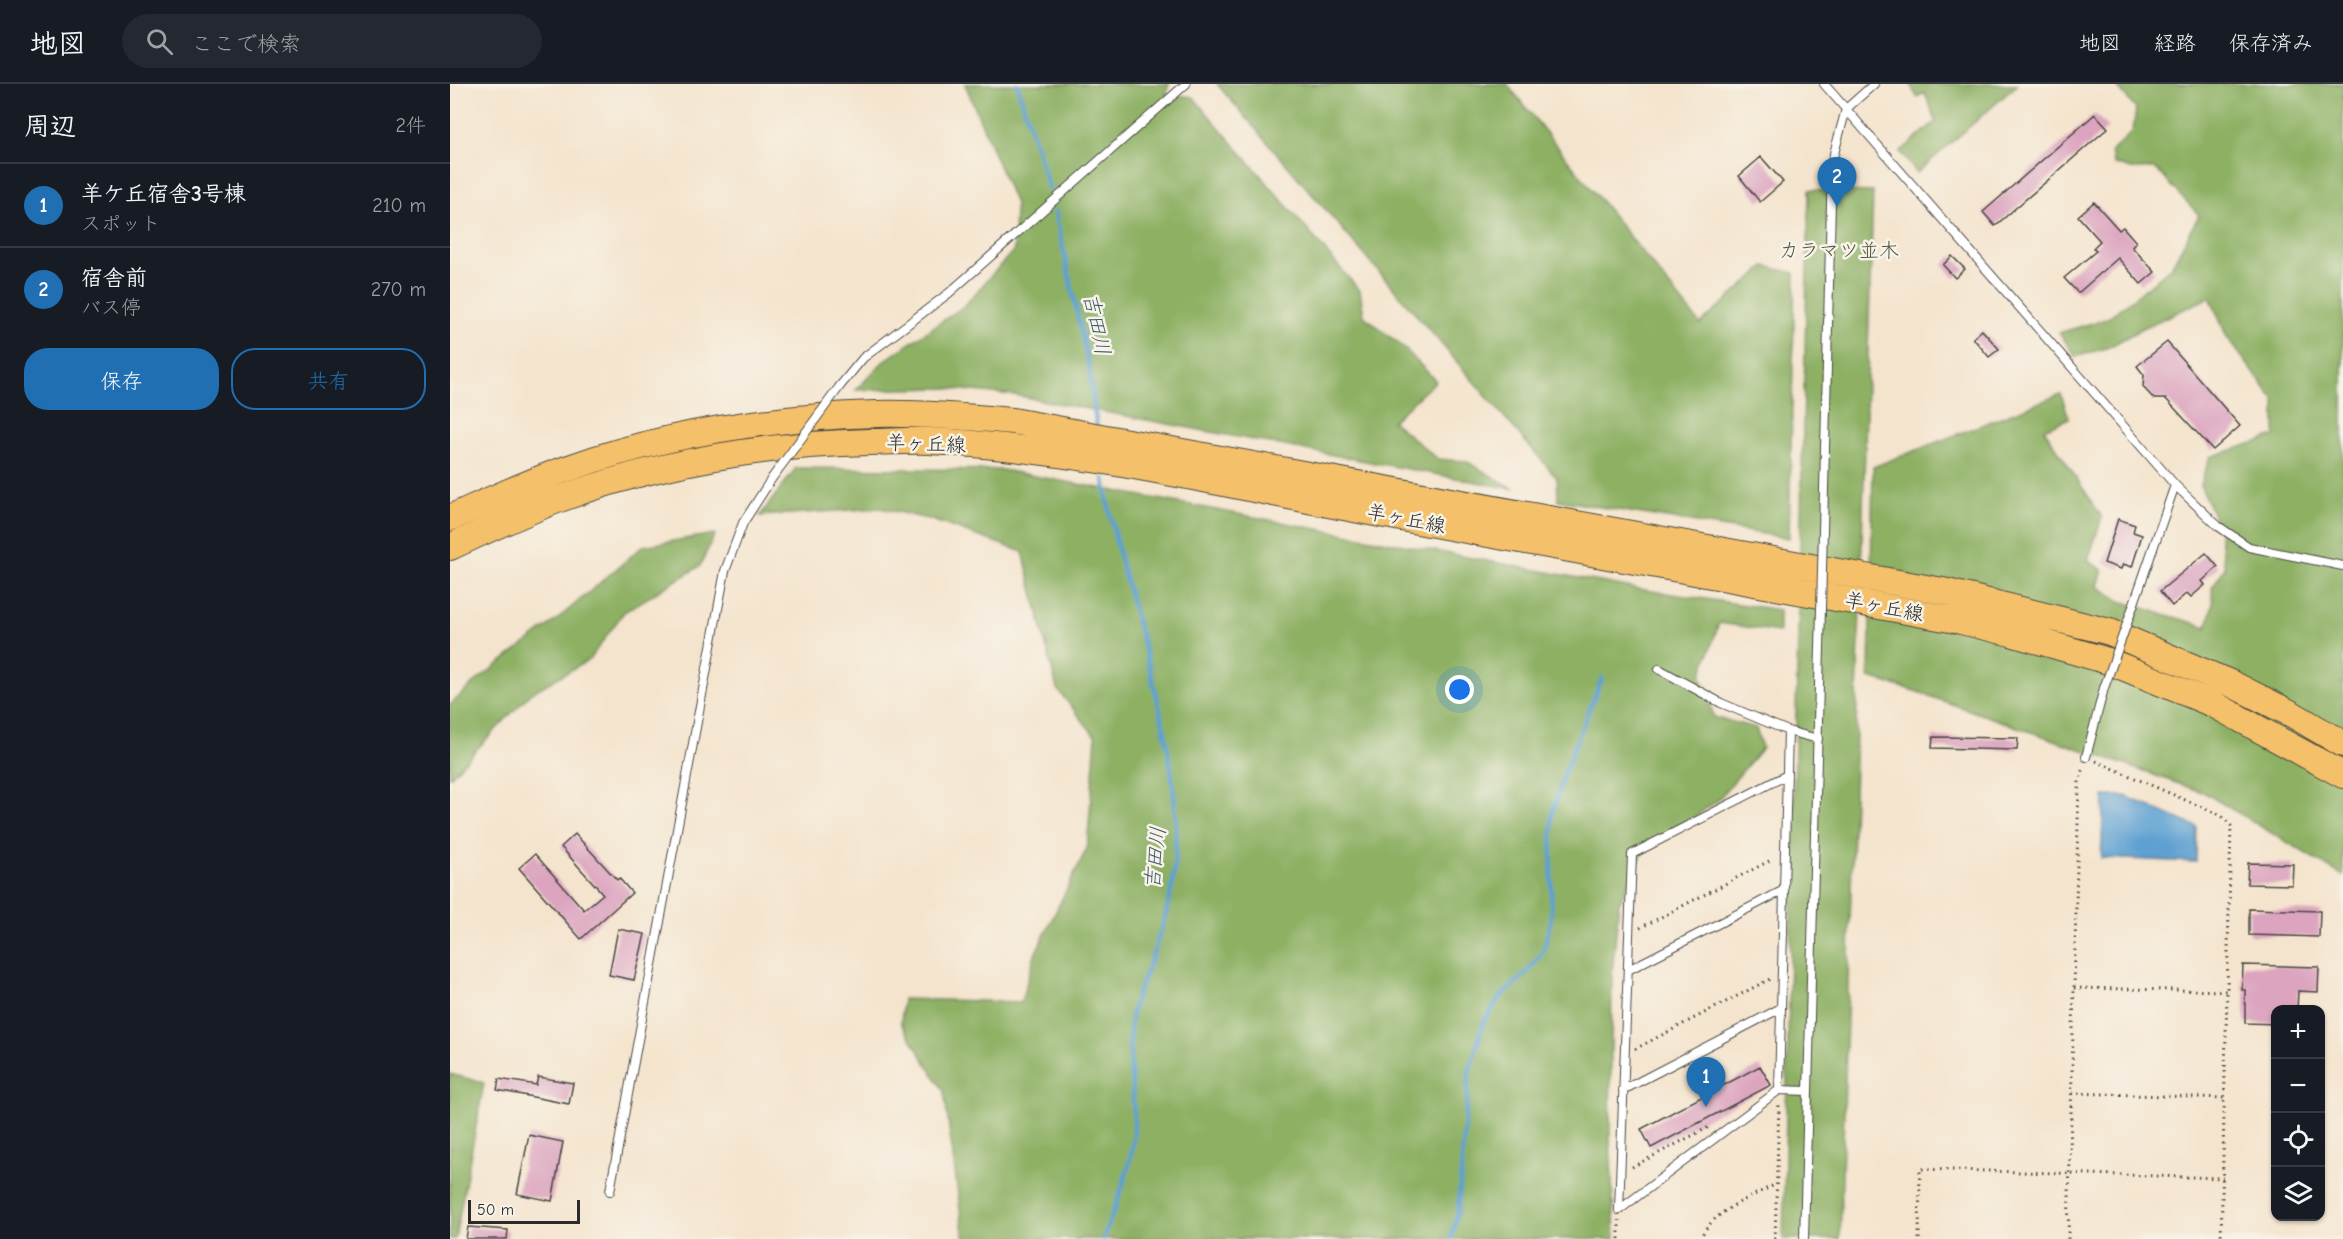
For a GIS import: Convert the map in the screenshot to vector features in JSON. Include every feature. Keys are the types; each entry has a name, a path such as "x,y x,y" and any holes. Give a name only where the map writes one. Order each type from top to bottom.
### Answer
{"main road":[{"name":"羊ヶ丘線","path":"450,518 573,466 704,431 792,420 876,414 943,415 1013,421 1948,592 2020,608 2110,632 2232,684 2292,714 2343,744"},
{"name":"羊ヶ丘線","path":"450,547 558,499 617,480 716,457 839,443 927,441 1006,447 1241,486 1394,517 1961,621 2011,633 2108,661 2213,704 2343,775"}],"lane":[{"path":"610,1191 725,571 743,523 772,478 863,358 949,293 1186,84"},
{"path":"1824,84 2175,485 2218,526 2249,547 2343,566"},
{"path":"1804,1239 1832,160 1846,109 1874,84"},
{"path":"2086,757 2104,688 2175,485"},
{"path":"1659,669 1720,703 1788,731 1818,739"},
{"path":"1779,1090 1788,731"},
{"path":"1619,1209 1632,854 1787,775"},
{"path":"1628,970 1784,890"},
{"path":"1623,1090 1781,1008"},
{"path":"1619,1209 1779,1090 1808,1091"}],"path":[{"path":"2068,1239 2079,781 2086,757 2222,816 2231,826 2221,1239"},
{"path":"1629,934 1785,853"},
{"path":"1625,1054 1782,972"},
{"path":"2074,988 2228,991"},
{"path":"2072,1094 2225,1098"},
{"path":"1621,1173 1716,1123"},
{"path":"1919,1239 1920,1169 2223,1178"},
{"path":"1700,1239 1705,1229 1718,1215 1776,1184"},
{"path":"1619,1209 1619,1239"}],"green space":[{"path":"965,84 1169,84 1166,94 1193,97 1360,291 1364,316 1403,347 1436,381 1392,421 1438,459 1466,461 1514,489 1014,395 944,388 856,390 884,361 964,306 1014,250 1015,204"},
{"path":"1217,84 1507,84 1700,324 1765,266 1795,273 1789,538 1558,500 1557,478"},
{"path":"1910,84 2018,84 1917,173 1900,152 1936,121 1925,93 1917,97"},
{"path":"2115,84 2343,84 2343,876 2205,793 1912,690 1869,678 1873,467 2061,394 2069,418 2044,429 2102,517 2088,561 2103,570 2098,586 2120,601 2207,627 2213,604 2212,587 2225,568 2218,526 2200,485 2210,457 2275,436 2275,401 2227,337 2210,297 2143,328 2109,347 2076,357 2059,333 2106,319 2139,294 2171,267 2199,215 2156,169 2131,169 2114,164 2111,152 2133,131 2136,109"},
{"name":"カラマツ並木","path":"1809,190 1873,192 1840,1239 1783,1239"},
{"path":"796,468 1003,470 1638,589 1779,610 1779,632 1719,623 1701,676 1714,717 1756,728 1762,748 1717,801 1643,853 1619,903 1612,974 1610,1141 1615,1239 964,1239 944,1091 901,1023 903,999 1021,1002 1035,954 1087,848 1096,737 1057,689 1023,552 932,520 881,508 760,516"},
{"path":"715,534 700,566 624,612 589,660 531,693 450,777 450,705 475,682 560,617 643,546"},
{"path":"450,1074 484,1083 455,1239 450,1239"}],"water":[{"path":"2104,796 2125,796 2197,827 2196,862 2101,858"}],"building":[{"path":"2095,114 2108,128 1995,226 1983,212"},
{"path":"1761,157 1783,182 1760,202 1739,176"},
{"path":"2094,202 2119,230 2123,227 2136,242 2132,247 2155,272 2141,284 2118,258 2078,293 2064,278 2096,251 2093,248 2100,241 2078,216"},
{"path":"1952,256 1965,269 1955,278 1943,265"},
{"path":"1982,330 1999,349 1989,357 1973,338"},
{"path":"2167,342 2240,426 2213,450 2166,399 2154,399 2143,387 2144,375 2137,366"},
{"path":"2118,519 2135,525 2133,532 2142,535 2132,567 2123,564 2121,569 2104,563"},
{"path":"2206,553 2218,567 2202,581 2205,585 2191,597 2187,593 2172,606 2160,591"},
{"path":"1933,737 2018,738 2017,750 1932,748"},
{"path":"575,834 632,893 581,939 519,868 535,854 584,910 603,894 561,847"},
{"path":"2248,863 2293,864 2292,885 2247,884"},
{"path":"2249,909 2320,911 2319,937 2249,935"},
{"path":"618,929 645,934 634,980 609,975"},
{"path":"2243,965 2319,967 2318,992 2298,991 2297,1005 2271,1005 2271,1024 2245,1023 2245,990 2242,990"},
{"path":"1760,1066 1771,1085 1651,1148 1641,1129"},
{"path":"538,1077 573,1083 569,1104 497,1090 499,1079 536,1085"},
{"path":"529,1135 563,1142 552,1201 517,1194"},
{"path":"468,1227 508,1230 507,1239 466,1239"}],"waterway":[{"name":"吉田川","path":"1017,84 1049,189"},
{"name":"吉田川","path":"1055,211 1089,368 1097,429"},
{"name":"吉田川","path":"1103,1239 1123,1184 1133,1141 1134,1112 1130,1055 1132,1012 1166,914 1175,860 1175,811 1170,763 1161,715 1124,573 1104,478"},
{"path":"1451,1239 1458,1210 1469,1073 1484,1021 1501,996 1524,976 1543,952 1551,920 1552,815 1564,773 1602,678"}],"place":[{"name":"宿舎前","path":"1837,207"},
{"name":"羊ケ丘宿舎3号棟","path":"1706,1107"}]}
